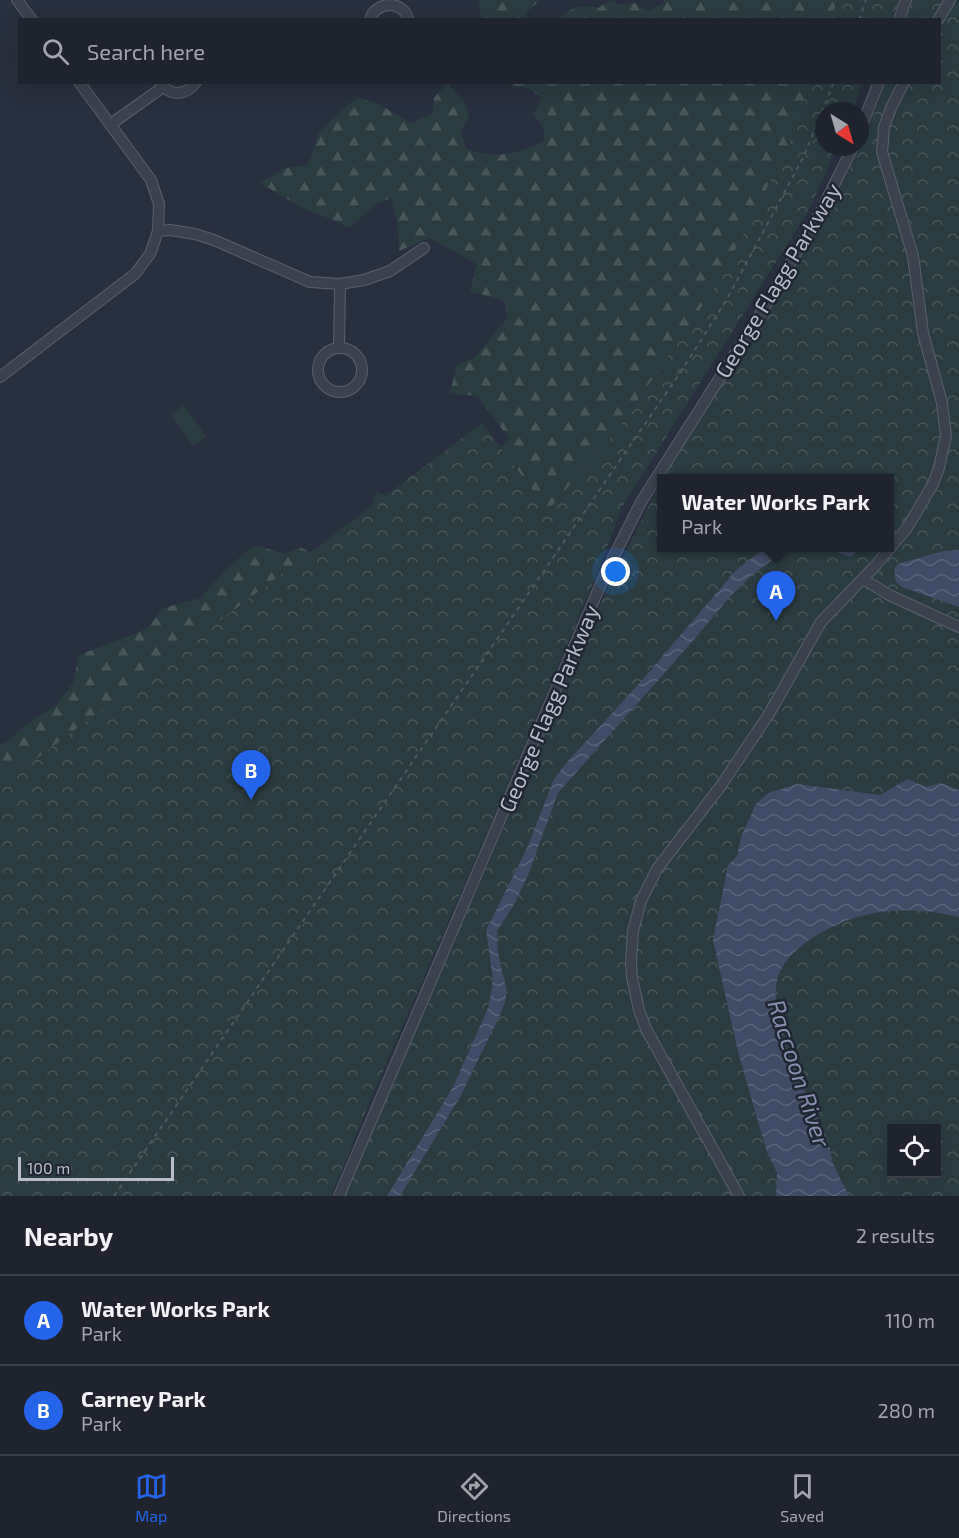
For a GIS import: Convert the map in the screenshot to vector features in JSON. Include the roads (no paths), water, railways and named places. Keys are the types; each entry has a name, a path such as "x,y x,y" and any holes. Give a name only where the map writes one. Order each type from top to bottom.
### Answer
{"street":[{"path":"17,0 30,18"},
{"path":"900,18 906,0"},
{"path":"939,18 950,0"},
{"path":"371,18 373,10 386,1 400,4 408,14 408,18"},
{"path":"0,377 135,274 150,254 158,231 159,204 152,180 81,84"},
{"path":"111,124 162,85 169,92 183,93 192,89 195,84"},
{"path":"869,107 878,84"},
{"path":"894,543 907,528 933,484 946,436 940,394 923,333 913,256 882,152 884,127 903,84"},
{"name":"George Flagg Parkway","path":"659,474 761,313 822,209 848,156"},
{"path":"158,231 170,230 195,234 310,282 340,284 390,272 424,248"},
{"path":"339,348 340,284"},
{"path":"339,348 354,352 362,366 359,380 353,388 340,391 326,386 319,372 322,358 327,352 339,348"},
{"name":"George Flagg Parkway","path":"339,1196 606,572 641,502 657,477"},
{"path":"739,1196 646,1029 632,978 633,931 641,901 657,869 720,787 769,714 821,622 886,552"},
{"path":"863,579 889,595 959,627"}],"water":[{"path":"959,550 959,607 902,587 896,582 894,569 898,564 943,551"},
{"path":"760,552 788,552 776,557 753,574 729,598 558,793 528,875 515,903 497,931 498,953 506,987 506,999 501,1013 460,1097 400,1196 387,1196 453,1087 489,1006 493,979 486,930 527,848 554,779 736,570"},
{"path":"837,552 855,552 851,557"},
{"path":"908,779 926,787 941,783 959,790 959,917 908,910 858,917 842,922 810,940 794,952 782,968 776,986 779,1023 792,1062 826,1136 832,1160 849,1196 776,1196 777,1173 766,1149 738,1052 713,940 728,865 737,856 741,837 756,804 768,793 797,784 880,795"}],"place":[{"name":"Water Works Park","path":"776,621"},
{"name":"Carney Park","path":"251,800"}],"water label":[{"name":"Raccoon River","path":"800,1073"}]}
